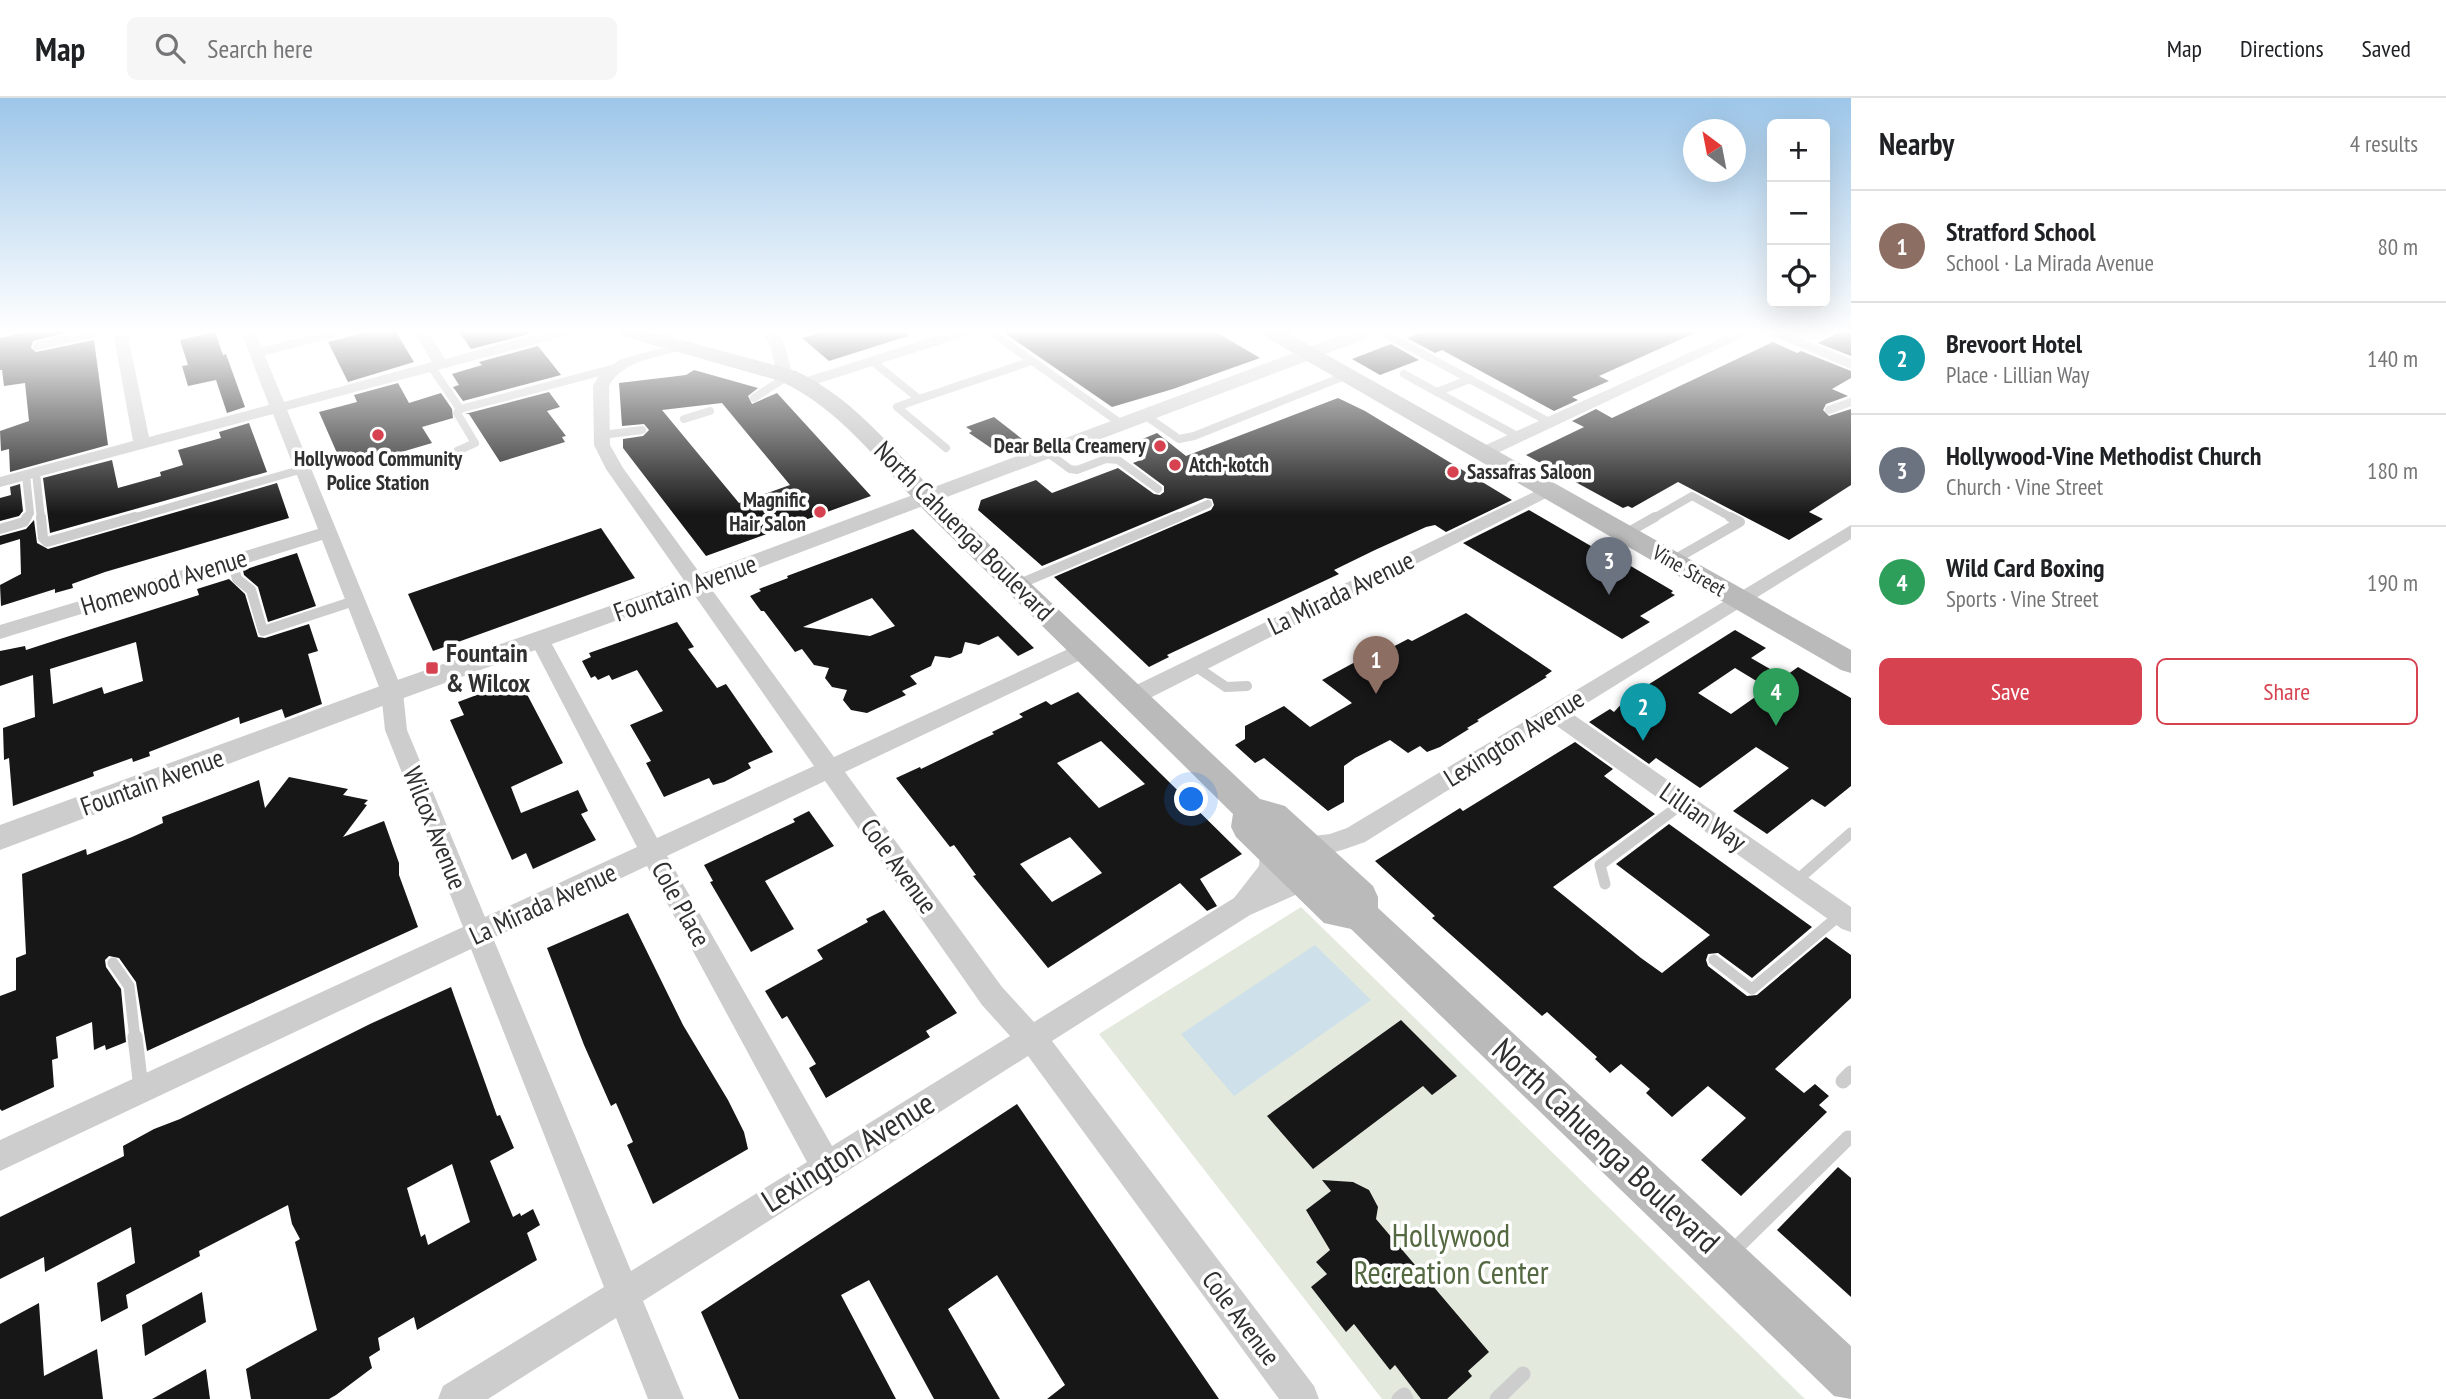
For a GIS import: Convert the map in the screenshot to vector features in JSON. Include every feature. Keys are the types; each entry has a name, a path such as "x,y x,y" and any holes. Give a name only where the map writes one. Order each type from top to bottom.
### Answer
{"main road":[{"name":"North Cahuenga Boulevard","path":"814,393 845,413 926,498 1250,810 1248,828 1301,861 1336,912 1360,914 1851,1379"},
{"name":"Vine Street","path":"1377,393 1851,663"}],"street":[{"path":"132,393 142,445"},
{"name":"Wilcox Avenue","path":"273,393 392,692 396,730 666,1399"},
{"path":"0,482 336,393"},
{"name":"Cole Avenue","path":"601,393 602,445 615,469 992,996 1031,1038 1301,1399"},
{"name":"Fountain Avenue","path":"0,838 392,692 698,583 1208,393"},
{"path":"1483,453 1616,393"},
{"name":"La Mirada Avenue","path":"1134,696 1548,490"},
{"name":"Lexington Avenue","path":"1241,906 1272,869 1346,851 1356,835 1851,531"},
{"name":"Homewood Avenue","path":"0,632 327,532"},
{"name":"Cole Place","path":"540,640 652,852 827,1166"},
{"name":"La Mirada Avenue","path":"0,1156 1084,650"},
{"name":"Lillian Way","path":"1555,713 1846,918"},
{"name":"Lexington Avenue","path":"456,1399 1241,906 1301,861"}],"lane":[{"path":"451,393 460,409"},
{"path":"457,451 475,443 457,413 460,409 522,393"},
{"path":"754,398 764,393"},
{"path":"911,393 919,399"},
{"path":"938,393 897,407 946,448"},
{"path":"1077,393 1123,425"},
{"path":"1146,416 1179,439 1194,436 1302,393"},
{"path":"1437,393 1519,437"},
{"path":"1495,393 1551,423"},
{"path":"1829,410 1851,402"},
{"path":"684,418 710,411"},
{"path":"602,435 642,430"},
{"path":"1048,453 1070,469 1077,470 1106,459 1118,460 1158,489"},
{"path":"31,474 43,538 47,542 303,469"},
{"path":"0,529 24,522 30,513 31,474"},
{"path":"1625,534 1692,496 1740,522 1672,561"},
{"path":"1017,585 1208,504"},
{"path":"232,561 237,579 251,590 263,631 354,601"},
{"path":"1195,666 1226,687 1247,686"},
{"path":"1605,884 1601,865 1683,803"},
{"path":"1795,882 1851,833"},
{"path":"1714,960 1752,989 1846,918"},
{"path":"113,963 129,986 141,1090"},
{"path":"1725,1259 1848,1138"},
{"path":"1497,1399 1523,1374"},
{"path":"1399,1399 1404,1395 1406,1399"}],"green space":[{"name":"Hollywood Recreation Center","path":"1301,907 1805,1399 1382,1399 1099,1034"}],"water":[{"path":"1315,945 1371,1000 1234,1096 1181,1034"}],"building":[{"path":"26,393 101,393 108,445 10,472 9,449 1,451 0,431 29,421"},
{"path":"220,393 240,393 245,407 227,413"},
{"name":"Hollywood Community Police Station","path":"403,393 409,403 441,393 452,409 453,418 422,427 432,443 344,469 319,412 357,402 354,395"},
{"path":"457,393 494,393 463,401"},
{"path":"550,393 560,407 547,411 566,436 562,437 565,442 500,462 469,414 465,414"},
{"path":"620,393 752,393 748,396 752,404 777,393 871,496 706,556 623,448 623,439 643,436 649,430 644,424 622,426","holes":["722,403 790,485 739,503 662,410"]},
{"path":"1091,393 1160,393 1112,407"},
{"path":"1520,393 1582,393 1572,397 1578,400 1554,411"},
{"path":"1666,393 1840,393 1848,396 1826,404 1823,410 1829,416 1851,409 1851,485 1809,512 1823,519 1789,540 1678,482 1632,508 1623,508 1526,455 1584,427 1572,421 1596,409 1612,418"},
{"path":"1338,398 1365,411 1512,500 1446,532 1435,525 1426,527 1375,550 1334,570 1339,574 1167,655 1169,657 1149,667 1054,577 1211,510 1214,505 1212,499 1205,498 1042,566 978,510 981,500 1036,480 1052,493 1118,468 1154,494 1160,495 1164,492 1164,486 1133,463 1146,458 1128,445 1157,433 1186,456"},
{"path":"994,417 1022,439 994,450 969,433 972,431 966,427"},
{"path":"249,423 267,472 50,533 43,478 112,460 118,488 161,476 160,472 183,465 178,450 221,438 219,432"},
{"path":"277,483 289,518 105,572 72,584 73,588 55,593 55,589 1,606 0,585 21,574 20,539 0,545 0,536 26,529 34,520 37,543 48,549"},
{"path":"20,484 23,511 19,516 0,521 0,498 11,495 10,487"},
{"path":"1529,510 1627,567 1629,565 1673,591 1671,593 1675,595 1640,616 1650,622 1622,639 1463,543"},
{"path":"601,528 635,578 433,651 408,594"},
{"path":"913,529 1034,648 1018,656 998,636 979,645 965,642 962,653 950,658 935,656 931,666 910,676 917,684 902,691 906,695 867,713 851,710 843,700 847,690 832,687 825,678 829,668 814,665 802,649 795,652 750,596 761,591 759,589 788,578 787,576","holes":["872,598 895,626 870,636 803,627"]},
{"path":"297,553 316,606 268,622 258,587 244,575 243,570"},
{"path":"229,579 245,594 258,637 265,638 309,624 318,651 308,654 322,704 285,718 282,709 240,724 239,717 149,752 150,756 133,762 132,758 93,772 94,776 13,806 9,758 4,760 3,728 35,717 33,675 0,686 0,651 25,646 26,650 199,595 197,589","holes":["136,642 143,681 104,694 102,687 53,704 50,669"]},
{"path":"1466,613 1552,671 1545,676 1547,677 1477,720 1479,721 1467,728 1469,729 1440,747 1427,752 1420,746 1408,753 1390,740 1355,758 1344,766 1344,802 1328,811 1264,758 1255,763 1235,745 1245,739 1245,726 1284,706 1310,727 1352,703 1322,680 1381,648 1385,651 1408,639 1412,641"},
{"path":"677,622 694,647 688,649 717,688 726,684 773,752 748,763 751,768 724,782 713,785 709,778 664,797 646,763 651,761 630,725 663,711 637,670 612,680 609,675 598,680 595,676 591,678 582,661 591,657 589,653"},
{"path":"1735,630 1766,648 1751,658 1784,677 1798,667 1851,698 1851,786 1825,807 1812,799 1767,834 1733,811 1789,768 1756,747 1700,788 1656,758 1649,764 1589,722 1610,709 1614,712 1627,698","holes":["1735,668 1768,688 1731,714 1698,693"]},
{"path":"519,679 563,763 511,787 521,813 578,790 588,811 581,814 596,840 533,869 526,853 512,860 450,720 464,715 458,702"},
{"path":"1078,692 1242,854 1200,879 1217,906 1207,911 1180,883 1048,968 973,876 976,875 954,845 950,847 896,778 994,734 992,732 1023,717 1019,714 1046,701 1051,705","holes":["1101,741 1145,784 1099,808 1057,763","1070,837 1102,873 1052,902 1020,864"]},
{"path":"1575,742 1613,769 1604,776 1655,814 1553,887 1641,958 1662,973 1710,935 1616,864 1669,824 1812,927 1752,978 1718,953 1708,954 1708,966 1747,996 1757,995 1826,937 1851,955 1851,998 1775,1069 1804,1093 1815,1084 1829,1096 1819,1105 1827,1112 1741,1196 1701,1160 1746,1118 1708,1086 1672,1117 1646,1093 1650,1089 1621,1064 1610,1073 1595,1059 1597,1057 1547,1012 1542,1016 1432,918 1435,916 1375,861"},
{"path":"289,777 348,789 343,795 368,800 343,837 384,821 399,863 399,875 418,927 147,1051 136,982 119,958 109,956 105,960 106,967 121,989 126,1042 106,1050 105,1045 94,1050 92,1022 56,1037 58,1058 52,1060 54,1087 2,1111 0,996 16,990 16,958 26,954 22,874 86,849 87,855 163,823 162,817 259,780 265,808"},
{"path":"809,811 834,846 765,881 794,929 751,952 710,882 713,881 704,865 795,822 793,819"},
{"path":"884,910 957,1013 926,1031 930,1037 826,1098 809,1068 816,1064 787,1016 782,1019 765,991 823,959 817,950 868,922 866,919"},
{"path":"628,913 683,1025 728,1100 744,1132 748,1149 653,1204 627,1145 633,1142 616,1103 611,1106 584,1045 547,948"},
{"path":"451,987 497,1116 500,1115 514,1148 490,1161 513,1217 533,1209 540,1225 527,1233 537,1260 417,1330 414,1317 378,1338 380,1350 369,1357 372,1368 329,1399 251,1399 246,1369 317,1330 295,1242 300,1239 292,1224 288,1205 199,1251 200,1256 126,1295 128,1308 101,1322 97,1283 135,1263 131,1227 45,1272 44,1257 0,1279 0,1217 124,1156 123,1146 154,1129 180,1119 370,1024","holes":["452,1164 470,1222 428,1245 425,1234 421,1237 407,1188"]},
{"path":"1401,1020 1457,1076 1432,1095 1423,1086 1313,1169 1267,1116"},
{"path":"1017,1104 1219,1399 1047,1399 1065,1385 997,1275 948,1309 1000,1399 934,1399 869,1280 841,1295 896,1399 739,1399 701,1312"},
{"path":"1838,1167 1851,1178 1851,1297 1777,1230"},
{"path":"1322,1180 1353,1182 1369,1190 1378,1207 1376,1219 1489,1352 1468,1371 1472,1376 1447,1399 1421,1399 1395,1365 1390,1370 1354,1324 1346,1332 1311,1287 1327,1274 1316,1262 1330,1250 1306,1210 1331,1191"},
{"path":"202,1292 206,1322 145,1356 142,1325"},
{"path":"39,1303 44,1376 97,1349 103,1399 0,1399 0,1324"},
{"path":"206,1369 210,1399 152,1399"}],"place":[{"name":"Hollywood Community Police Station","path":"378,435"},
{"name":"Dear Bella Creamery","path":"1160,446"},
{"name":"Atch-kotch","path":"1175,465"},
{"name":"Sassafras Saloon","path":"1453,472"},
{"name":"Magnific Hair Salon","path":"820,512"},
{"name":"Hollywood-Vine Methodist Church","path":"1609,595"},
{"name":"Fountain & Wilcox","path":"432,668"},
{"name":"Stratford School","path":"1376,694"},
{"name":"Wild Card Boxing","path":"1776,726"},
{"name":"Brevoort Hotel","path":"1643,741"}]}
